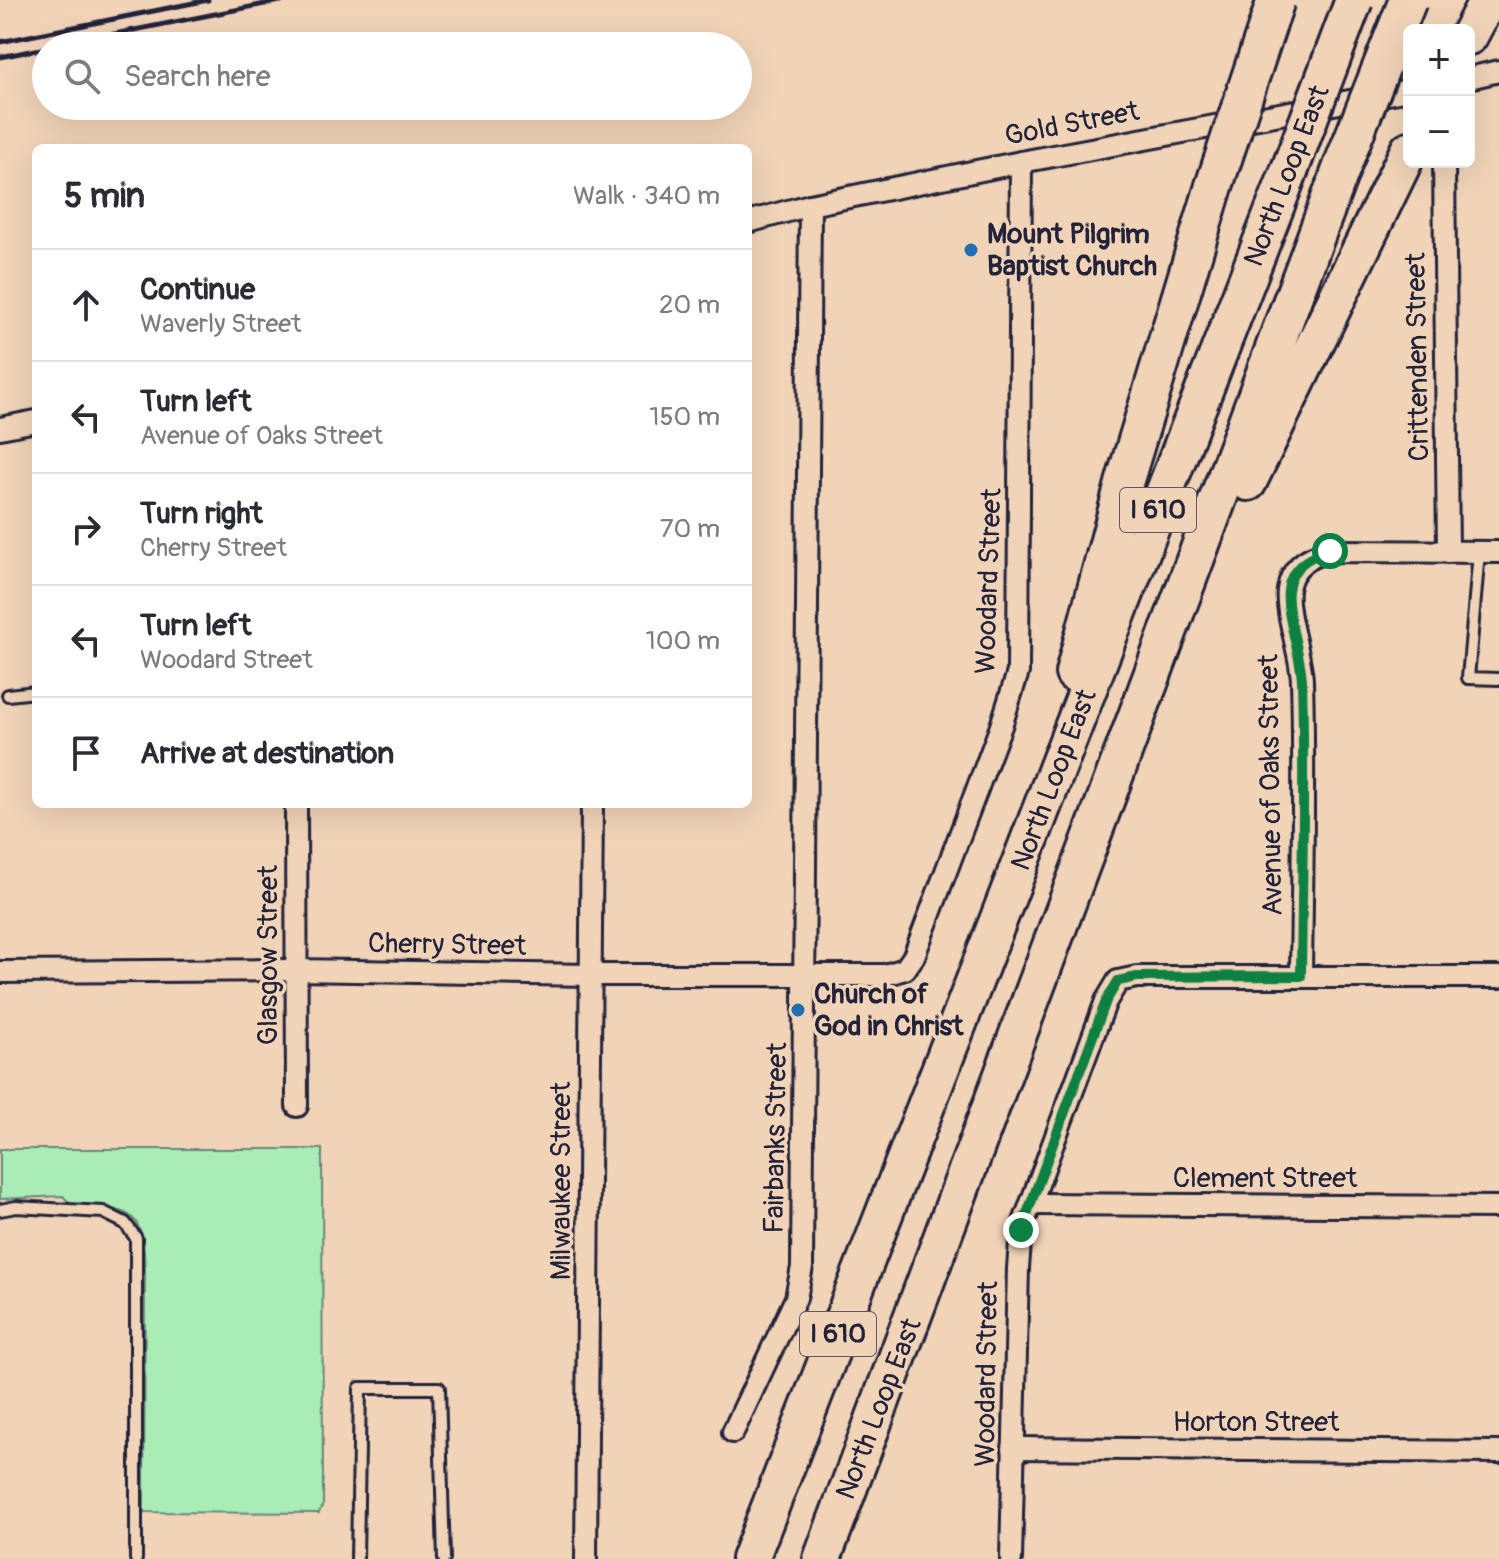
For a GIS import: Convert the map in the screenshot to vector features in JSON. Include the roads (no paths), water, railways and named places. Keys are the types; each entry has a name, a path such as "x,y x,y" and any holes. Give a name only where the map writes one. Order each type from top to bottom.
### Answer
{"highway":[{"path":"1027,850 1125,480 1214,186 1276,0"},
{"name":"North Loop East","path":"750,1559 1354,0"},
{"name":"North Loop East","path":"822,1559 1346,156 1408,0"},
{"path":"1475,25 1488,0"},
{"path":"1155,674 1403,162"}],"street":[{"path":"1475,77 1499,71"},
{"name":"Gold Street","path":"752,221 810,205 1021,162 1403,91"},
{"name":"Woodard Street","path":"893,973 905,969 914,956 1001,726 1018,672 1021,162"},
{"name":"Crittenden Street","path":"1444,168 1448,552"},
{"name":"Fairbanks Street","path":"733,1432 796,1298 802,1267 810,205"},
{"path":"0,428 32,422"},
{"name":"Avenue of Oaks Street","path":"1301,976 1302,675 1288,594 1292,575 1314,555 1330,551 1448,552"},
{"path":"1448,552 1489,552"},
{"name":"Glasgow Street","path":"296,808 297,1106"},
{"name":"Milwaukee Street","path":"586,1559 592,808"},
{"name":"Cherry Street","path":"0,972 893,973"},
{"path":"1301,976 1499,977"},
{"name":"Woodard Street","path":"1011,1559 1021,1230 1102,1013 1118,981 1137,977 1301,976"},
{"name":"Clement Street","path":"1031,1204 1499,1207"},
{"name":"Horton Street","path":"1013,1448 1499,1452"}],"lane":[{"path":"1489,552 1468,678 1499,679"},
{"path":"8,695 32,692"},
{"path":"0,1210 16,1207 103,1212 125,1223 136,1238 136,1559"},
{"path":"357,1559 360,1388 439,1388 444,1559"}],"railway":[{"path":"50,32 208,0"},
{"path":"124,32 285,0"},
{"path":"0,42 32,36"},
{"path":"0,57 32,51"}],"place":[{"name":"Mount Pilgrim Baptist Church","path":"971,250"},
{"name":"Church of God in Christ","path":"798,1010"}]}
